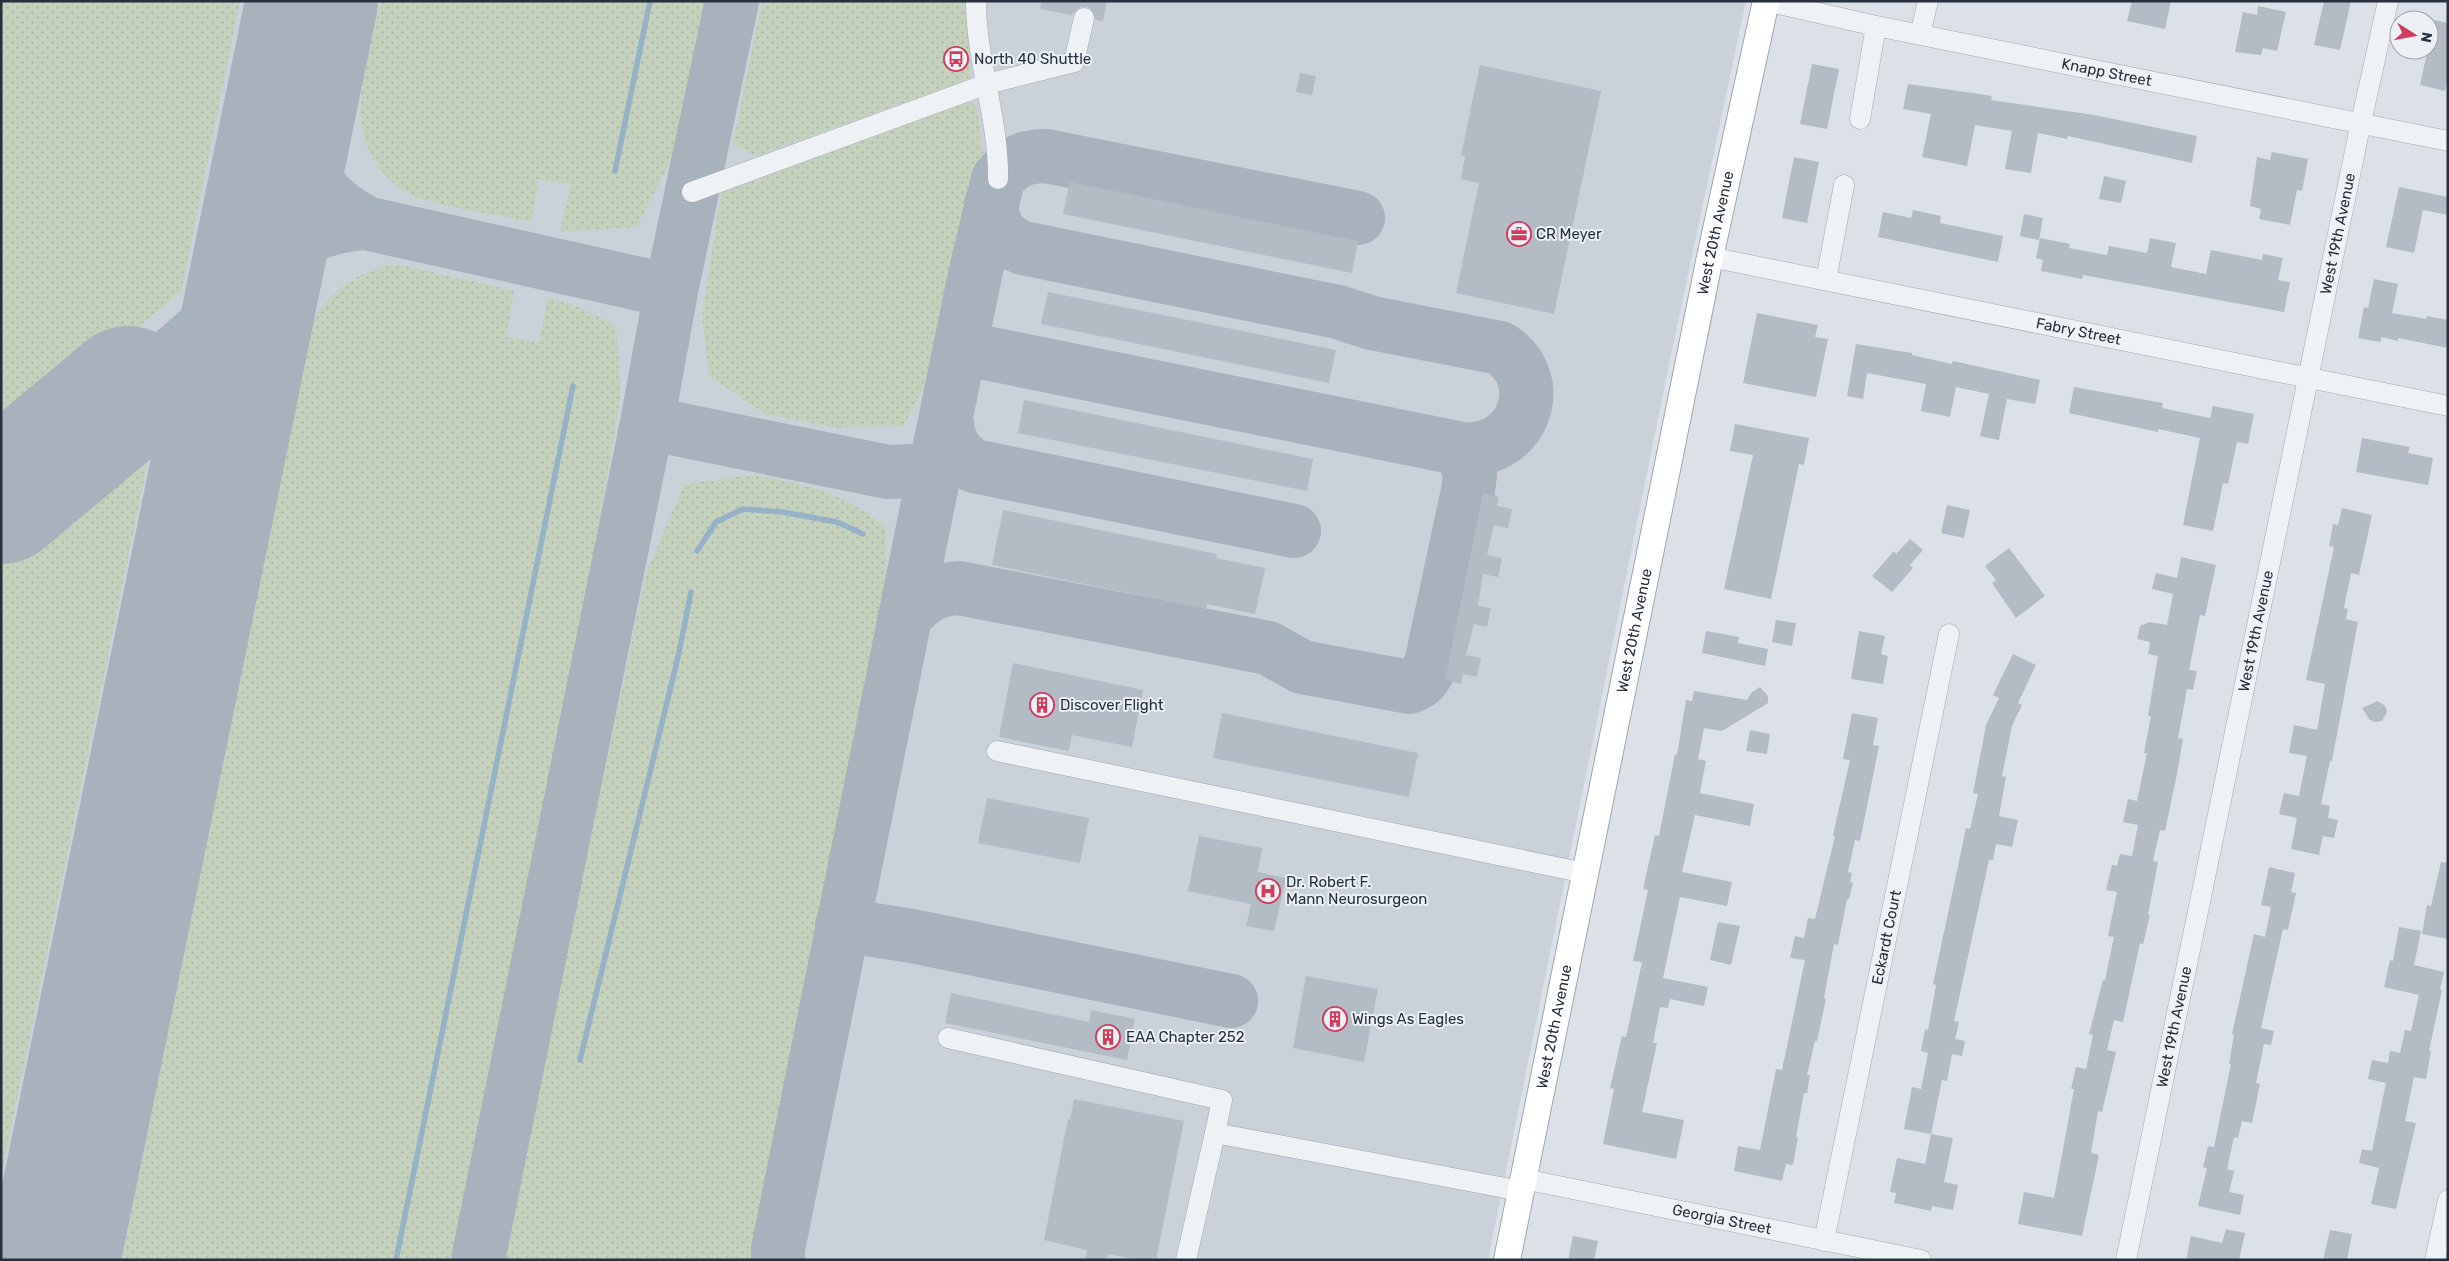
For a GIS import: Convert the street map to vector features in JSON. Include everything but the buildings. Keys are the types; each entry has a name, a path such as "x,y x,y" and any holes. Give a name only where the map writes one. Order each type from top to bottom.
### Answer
{"main road":[{"name":"West 20th Avenue","path":"1507,1260 1710,257 1766,1"}],"street":[{"path":"976,1 979,40 998,152 998,179"},
{"name":"Knapp Street","path":"1766,1 1876,26 2448,141"},
{"path":"1920,34 1928,1"},
{"name":"West 19th Avenue","path":"2126,1260 2361,122 2388,1"},
{"path":"692,192 987,84 1074,62 1084,18"},
{"path":"1860,119 1876,26"},
{"path":"1826,280 1844,185"},
{"name":"Fabry Street","path":"1710,257 1947,307 2448,406"},
{"name":"Eckardt Court","path":"1824,1241 1949,634"},
{"path":"997,751 1585,873"},
{"path":"948,1038 1222,1100 1186,1260"},
{"name":"Georgia Street","path":"1215,1133 1522,1185 1921,1260"},
{"path":"2435,1260 2448,1200"}],"shaded area":[{"path":"1,1 1746,1 1669,364 1488,1260 1,1260"}],"green space":[{"path":"1,1 240,1 181,292 1,440"},
{"path":"381,1 707,1 677,147 637,227 560,232 571,184 539,180 531,222 433,202 411,195 393,183 374,161 365,140 361,118 365,71"},
{"path":"762,1 966,1 971,77 756,156 733,144"},
{"path":"967,102 973,103 977,108 983,154 981,176 938,360 904,425 835,428 766,414 709,376 702,317 721,193"},
{"path":"387,266 405,266 514,291 506,337 539,342 548,297 578,307 616,326 621,395 593,556 597,557 452,1260 122,1260 312,324 325,303 342,286 363,274"},
{"path":"148,435 153,436 1,1177 1,555"},
{"path":"755,475 808,487 840,498 855,505 886,527 886,598 878,683 764,1237 763,1260 503,1260 646,574 684,484"}],"waterway":[{"path":"615,171 650,1"},
{"path":"396,1260 573,386"},
{"path":"697,551 716,522 743,509 782,512 837,522 863,534"},
{"path":"580,1060 678,657 691,592"}],"taxiway":[{"path":"478,1260 647,423 671,291 732,1"},
{"path":"295,83 296,129 303,159 318,184 328,196 352,215 365,222"},
{"path":"778,1260 778,1249 922,533 975,275 998,179 1008,168 1019,161 1031,157 1046,156 1358,218"},
{"path":"271,202 671,291"},
{"path":"961,348 1462,449 1483,447 1501,440 1514,428 1523,412 1526,395 1524,378 1515,362 1500,348 1372,323 1338,312 1023,248 1000,232 994,220 991,204"},
{"path":"243,341 260,293 269,274 281,258 295,245 314,235 336,227 364,223"},
{"path":"128,392 255,282"},
{"path":"946,418 951,440 957,452 974,466 1294,531"},
{"path":"647,423 888,472 936,470"},
{"path":"904,619 915,606 928,596 942,590 959,588 1268,648 1302,667 1409,687 1423,678 1431,664 1468,491 1470,475 1462,449"},
{"path":"842,925 912,936 1231,1001"}],"runway":[{"path":"54,1260 312,1"},
{"path":"1,498 128,392"}],"place":[{"name":"North 40 Shuttle","path":"956,59"},
{"name":"CR Meyer","path":"1519,234"},
{"name":"Discover Flight","path":"1042,705"},
{"name":"Dr. Robert F. Mann Neurosurgeon","path":"1268,891"},
{"name":"Wings As Eagles","path":"1335,1019"},
{"name":"EAA Chapter 252","path":"1108,1037"}]}
